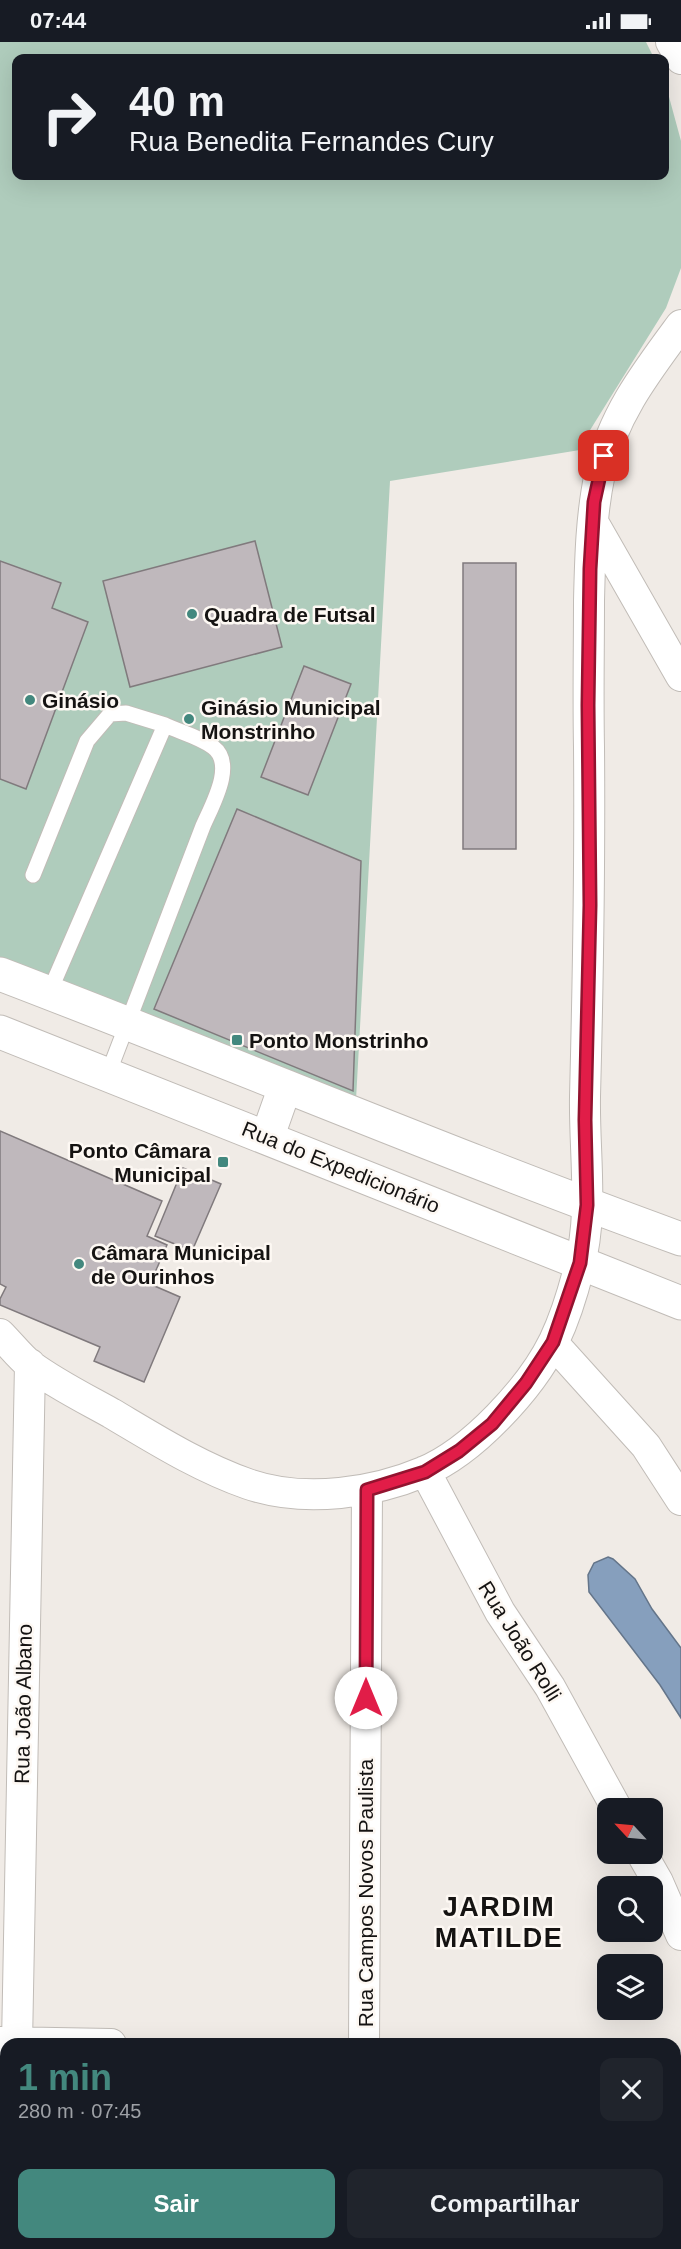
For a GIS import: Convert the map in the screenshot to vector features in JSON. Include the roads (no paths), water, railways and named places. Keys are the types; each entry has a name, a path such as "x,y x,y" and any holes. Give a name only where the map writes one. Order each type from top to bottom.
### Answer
{"main road":[{"path":"0,974 587,1205 681,1239"},
{"name":"Rua do Expedicionário","path":"0,1032 681,1303"},
{"path":"267,1137 285,1087"}],"street":[{"path":"671,42 681,59"},
{"path":"0,1334 30,1364 198,1462 250,1485 282,1492 321,1495 367,1490 425,1472 459,1451 492,1424 526,1383 553,1342 580,1263 587,1205 585,1120 590,905 588,657 592,522 600,471 616,422 633,392 681,324"},
{"path":"592,522 681,676"},
{"path":"553,1342 646,1446 681,1500"},
{"name":"Rua João Albano","path":"11,2038 30,1364"},
{"name":"Rua João Rolli","path":"425,1472 500,1612 550,1687 611,1798"},
{"name":"Rua Campos Novos Paulista","path":"364,2038 367,1490"},
{"path":"648,1864 681,1935"}],"lane":[{"path":"33,874 87,741 110,714 126,713 165,725 211,745 219,752 223,764 220,788 108,1074"},
{"path":"49,993 165,725"}],"water":[{"path":"608,1557 635,1579 652,1609 681,1648 681,1718 660,1685 589,1592 588,1575 594,1563"}],"place":[{"name":"Quadra de Futsal","path":"192,614"},
{"name":"Ginásio","path":"30,700"},
{"name":"Ginásio Municipal Monstrinho","path":"189,719"},
{"name":"Ponto Monstrinho","path":"237,1040"},
{"name":"Ponto Câmara Municipal","path":"223,1162"},
{"name":"Câmara Municipal de Ourinhos","path":"79,1264"}],"district":[{"name":"JARDIM MATILDE","path":"499,1922"}]}
